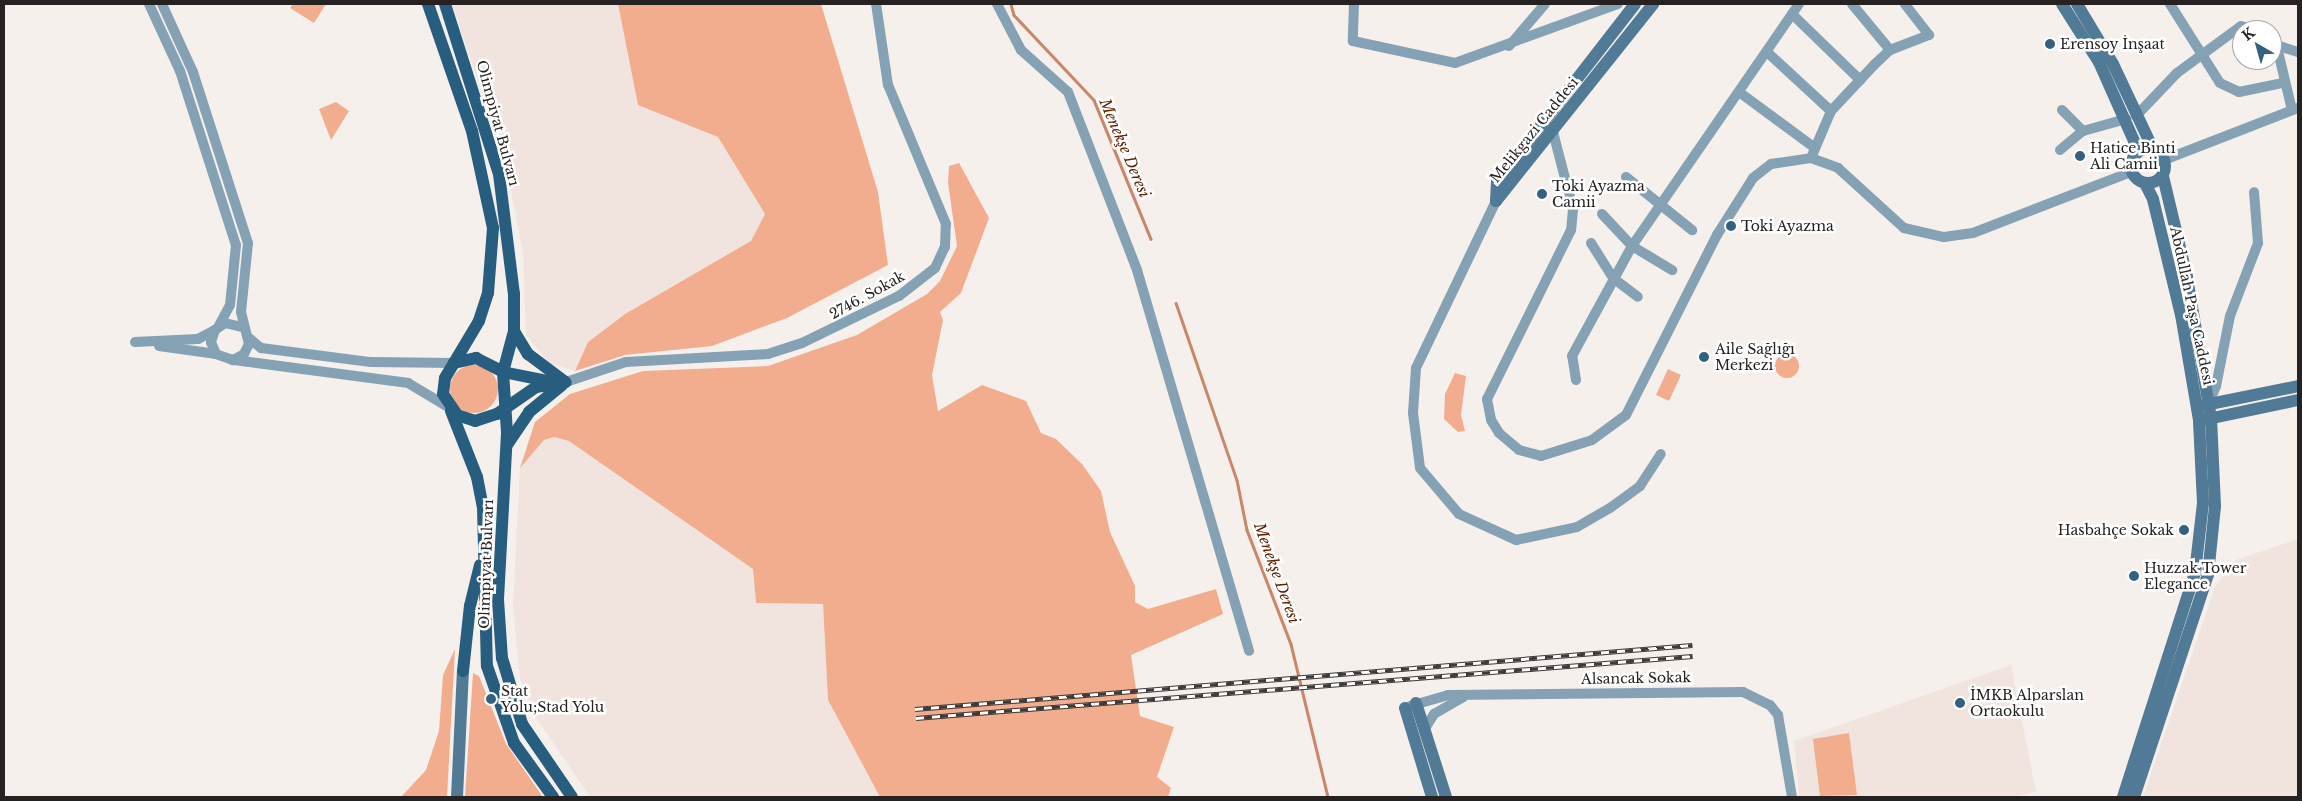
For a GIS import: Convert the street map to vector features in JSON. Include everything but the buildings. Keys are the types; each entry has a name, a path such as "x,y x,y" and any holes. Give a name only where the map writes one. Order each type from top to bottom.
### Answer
{"main road":[{"name":"Olimpiyat Bulvarı","path":"428,4 472,131 493,228 488,292 479,321 454,363"},
{"name":"Olimpiyat Bulvarı","path":"445,4 499,174 511,249 514,331 503,372"},
{"name":"Melikgazi Caddesi","path":"1496,200 1497,182 1635,4"},
{"name":"Melikgazi Caddesi","path":"1496,200 1554,132 1652,4"},
{"path":"2062,4 2100,62 2131,117 2153,149 2164,160 2163,176 2145,184 2131,172 2135,155 2131,117 2113,64 2077,4"},
{"path":"2135,155 2153,149"},
{"name":"Abdullah Paşa Caddesi","path":"2163,176 2187,277 2202,406"},
{"name":"Abdullah Paşa Caddesi","path":"2145,184 2153,199 2174,278 2205,419"},
{"path":"514,331 542,368 566,382"},
{"path":"476,358 503,372 566,382 536,386 506,404 497,414 475,420 465,420 450,408 443,386 454,363 476,358"},
{"path":"503,372 506,404"},
{"path":"506,447 539,401 566,382"},
{"path":"2202,406 2298,386"},
{"path":"2125,797 2195,574 2203,503 2205,419 2298,400"},
{"name":"Olimpiyat Bulvarı","path":"506,404 506,447 498,600 502,658 522,724 572,797"},
{"name":"Olimpiyat Bulvarı","path":"450,408 477,477 484,548 487,666 514,743 553,797"},
{"path":"457,797 463,671 470,606 484,548"},
{"path":"463,671 498,600"},
{"path":"463,671 470,664 487,666"},
{"path":"1410,706 1424,730 1446,797"},
{"path":"1410,706 1432,797"}],"street":[{"path":"148,4 180,71 236,245 230,305 211,342 216,354"},
{"path":"162,4 193,72 246,236 243,327 249,338 261,348 371,362 454,363"},
{"name":"2746. Sokak","path":"566,382 626,362 768,354 802,343 891,300 936,268 945,247 946,224 888,85 876,4"},
{"path":"997,4 1021,50 1068,92 1127,243 1148,300 1249,652"},
{"path":"1354,4 1352,41 1455,62 1509,46 1618,4"},
{"path":"1509,46 1545,4"},
{"path":"1576,380 1572,356 1632,246 1661,208 1799,4"},
{"path":"1852,4 1890,50"},
{"path":"1813,153 1831,111 1860,80 1890,50 1928,34 1904,4"},
{"path":"2170,4 2200,55 2220,83 2239,92 2283,82"},
{"path":"1792,14 1860,80"},
{"path":"2060,150 2083,131 2131,117 2176,73 2232,32"},
{"path":"2282,47 2298,52"},
{"path":"1766,52 1831,111"},
{"path":"2164,160 2295,109 2283,82 2280,70"},
{"path":"1739,92 1813,153 1838,168 1904,228 1944,237 2005,222 2131,172"},
{"path":"2062,110 2083,131"},
{"path":"1543,124 1554,132 1573,209 1572,230 1487,399 1491,420 1499,433 1519,450 1541,456 1571,450 1619,422 1741,194 1771,164 1813,153"},
{"path":"1626,177 1661,208 1692,230"},
{"path":"2202,406 2230,316 2258,243 2254,192"},
{"path":"1496,200 1416,368 1413,413 1420,468 1460,514 1516,540 1577,526 1610,508 1640,486 1661,454"},
{"path":"1602,214 1632,246 1672,270"},
{"path":"1591,244 1614,278 1638,297"},
{"path":"243,327 231,322 198,339 135,342 216,354 234,360 408,383 450,408"},
{"path":"234,360 244,354 249,338"},
{"name":"Alsancak Sokak","path":"1410,706 1464,696 1664,690 1751,694 1778,715 1792,797"},
{"path":"1424,730 1434,714 1464,696"}],"shaded area":[{"path":"293,4 326,4 314,23 290,8"},
{"path":"452,4 618,4 638,105 718,137 765,214 751,241 625,314 588,341 575,371 549,363 526,335 523,253 506,164"},
{"path":"618,4 821,4 878,192 888,265 787,318 712,346 625,355 575,371 588,342 625,314 751,241 765,214 718,137 638,105"},
{"path":"336,102 349,111 331,140 319,109"},
{"path":"959,163 989,218 961,293 940,312 943,320 932,375 938,411 982,385 1026,401 1041,433 1056,439 1082,464 1101,491 1110,532 1135,586 1135,602 1148,609 1216,589 1223,614 1131,655 1140,716 1174,727 1157,777 1171,788 1168,797 880,797 828,700 823,604 756,603 753,569 569,441 554,437 544,440 520,468 535,422 570,394 643,371 768,366 857,335 927,294 940,281 957,246 948,183 949,166"},
{"path":"1787,354 1795,358 1799,366 1795,374 1787,378 1779,374 1775,366 1779,358"},
{"path":"474,365 483,367 491,372 496,380 498,389 496,398 491,406 483,411 474,413 465,411 457,406 452,398 450,389 452,380 457,372 465,367"},
{"path":"1668,369 1681,375 1669,401 1656,395"},
{"path":"1455,373 1466,376 1461,415 1465,431 1458,432 1444,419 1445,394"},
{"path":"554,437 569,441 753,569 756,603 823,604 828,700 880,797 590,797 535,716 520,679 513,607 520,468 544,440"},
{"path":"2298,539 2298,797 2143,797 2215,587 2236,560"},
{"path":"455,649 447,797 401,797 426,770 439,731 443,675"},
{"name":"İMKB Alparslan Ortaokulu","path":"2011,665 2036,792 2010,797 1799,797 1794,741"},
{"path":"473,673 479,676 506,744 543,797 465,797"},
{"path":"1849,733 1857,795 1820,796 1813,739"}],"waterway":[{"name":"Menekşe Deresi","path":"1011,4 1014,15 1094,100 1151,239"},
{"name":"Menekşe Deresi","path":"1176,303 1237,480 1247,530 1291,644 1328,797"}],"railway":[{"path":"915,709 1692,645"},
{"path":"916,718 1693,656"}],"place":[{"name":"Erensoy İnşaat","path":"2050,44"},
{"name":"Hatice Binti Ali Camii","path":"2080,156"},
{"name":"Toki Ayazma Camii","path":"1542,194"},
{"name":"Toki Ayazma","path":"1731,226"},
{"name":"Aile Sağlığı Merkezi","path":"1704,357"},
{"name":"Hasbahçe Sokak","path":"2184,530"},
{"name":"Huzzak Tower Elegance","path":"2134,576"},
{"name":"Stat Yolu;Stad Yolu","path":"491,699"},
{"name":"İMKB Alparslan Ortaokulu","path":"1960,703"}]}
